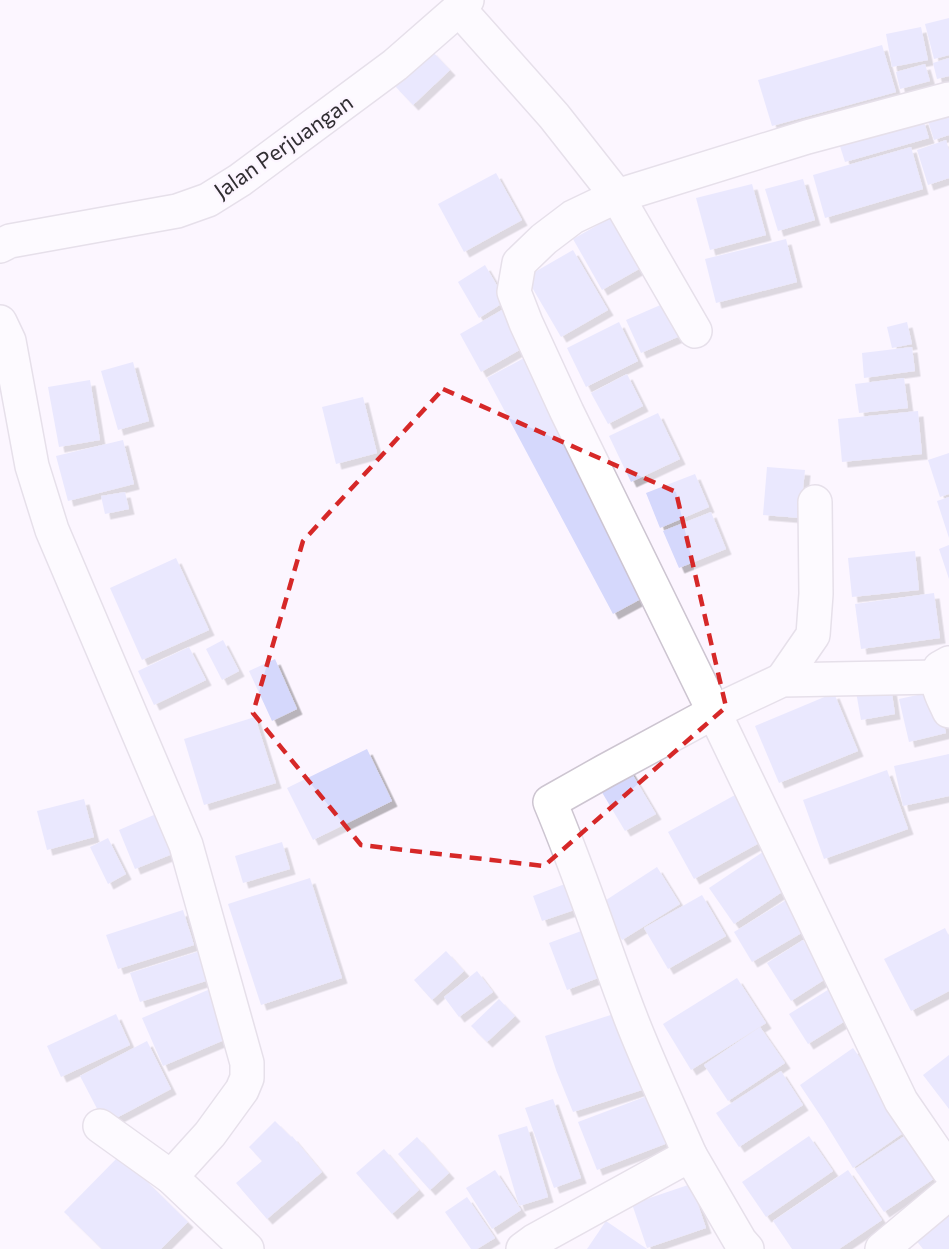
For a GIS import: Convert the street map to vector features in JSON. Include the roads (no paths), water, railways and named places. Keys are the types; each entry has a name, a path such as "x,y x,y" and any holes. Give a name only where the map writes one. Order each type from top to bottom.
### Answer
{"street":[{"path":"463,4 617,196 695,331"},
{"name":"Jalan Perjuangan","path":"0,246 10,241 177,211 208,200 249,174 395,65 463,4"},
{"path":"949,99 807,136 617,196 573,217 544,238 519,263 514,292 562,402 901,1101 949,1171"},
{"path":"0,322 9,341 32,466 51,530 186,845 248,1062 247,1078 242,1090 210,1134 171,1178"},
{"path":"782,680 813,635 816,594 815,502"},
{"path":"747,1249 740,1241 690,1155 632,1020 550,802 714,712 782,680 943,670 938,687 949,711"},
{"path":"100,1126 171,1178 247,1249"},
{"path":"523,1249 690,1155"},
{"path":"882,1249 949,1193"}]}
